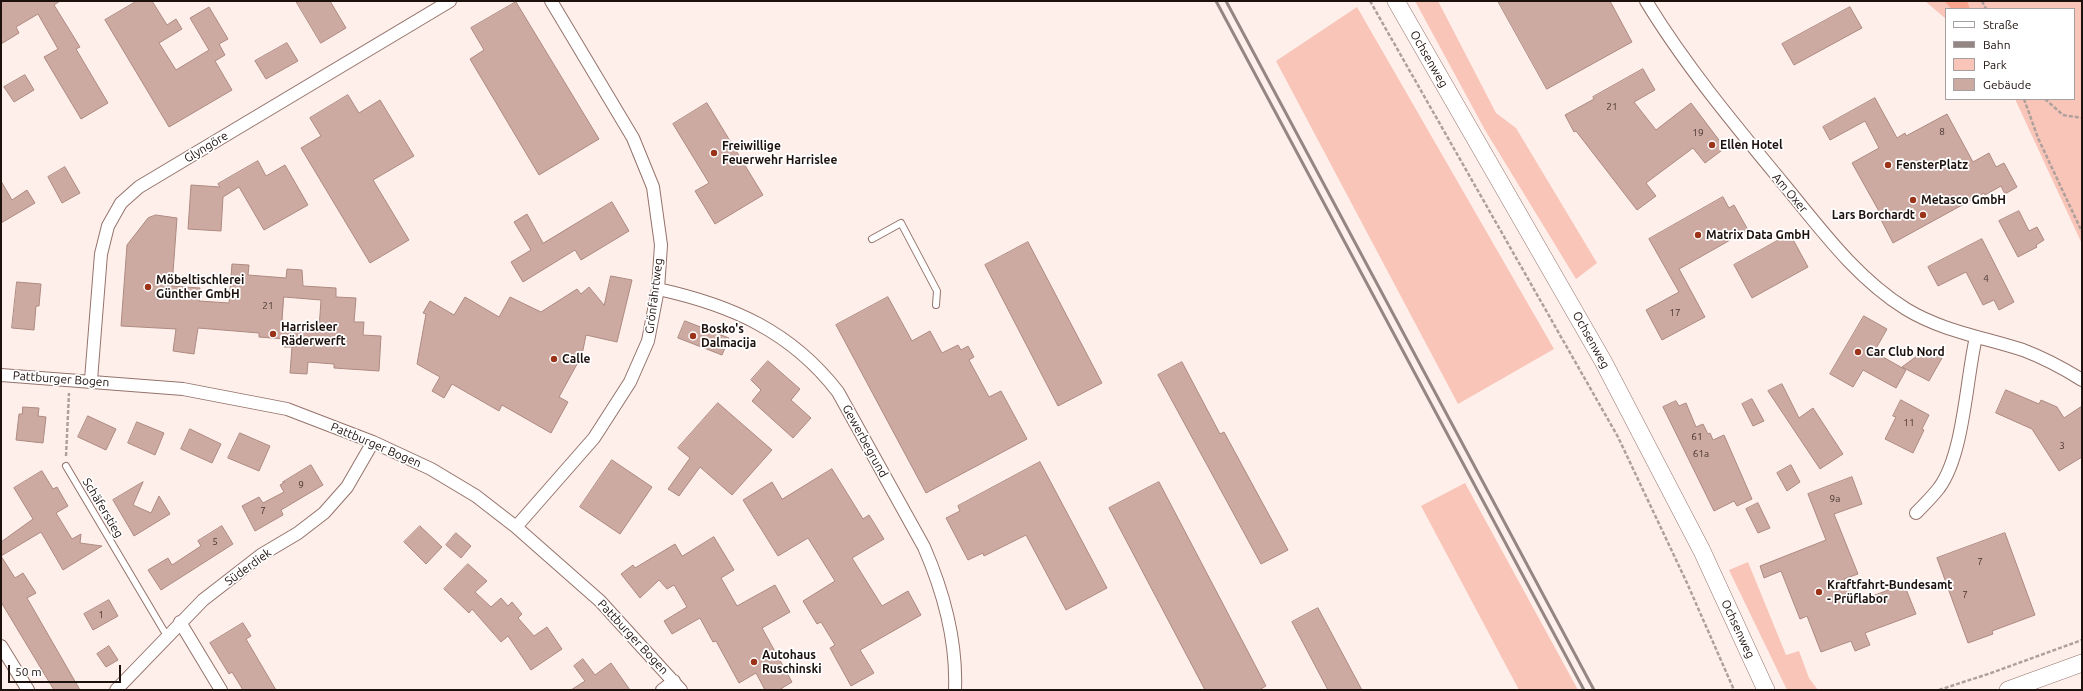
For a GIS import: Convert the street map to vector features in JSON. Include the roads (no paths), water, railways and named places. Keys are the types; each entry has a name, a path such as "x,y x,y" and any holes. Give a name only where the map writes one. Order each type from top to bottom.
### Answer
{"main road":[{"name":"Ochsenweg","path":"1396,1 1603,361 1702,551 1766,690"},
{"path":"2008,690 2082,663"}],"street":[{"name":"Glyngöre","path":"91,380 100,254 108,226 122,203 139,187 450,1"},
{"name":"Grönfahrtweg","path":"516,527 594,438 630,382 648,341 658,289 660,244 653,187 633,138 551,1"},
{"name":"Am Oxer","path":"1646,1 1676,47 1747,141 1845,259 1886,295 1907,310 1942,327 2023,350 2055,364 2082,380"},
{"name":"Gewerbegrund","path":"658,289 692,296 759,323 800,350 822,372 838,392 924,547 934,571 943,596 954,643 954,690"},
{"path":"1916,513 1939,488 1952,462 1961,424 1970,362 1976,337"},
{"name":"Pattburger Bogen","path":"1,375 91,380 183,389 287,409 373,442 450,481 476,496 516,527 600,601 677,685 662,690"},
{"name":"Süderdiek","path":"116,690 180,622 203,600 261,555 298,533 324,513 347,487 373,442"},
{"path":"180,622 221,690"},
{"path":"1,646 28,690"}],"lane":[{"path":"872,239 901,223 937,291 936,305"},
{"name":"Schäferstieg","path":"66,466 167,636"}],"railway":[{"path":"1216,1 1584,690"},
{"path":"1226,1 1594,690"}],"place":[{"name":"Ellen Hotel","path":"1712,145"},
{"name":"Freiwillige Feuerwehr Harrislee","path":"714,153"},
{"name":"FensterPlatz","path":"1888,165"},
{"name":"Metasco GmbH","path":"1913,200"},
{"name":"Lars Borchardt","path":"1923,215"},
{"name":"Matrix Data GmbH","path":"1698,235"},
{"name":"Möbeltischlerei Günther GmbH","path":"148,287"},
{"name":"Harrisleer Räderwerft","path":"273,334"},
{"name":"Bosko's Dalmacija","path":"693,336"},
{"name":"Car Club Nord","path":"1858,352"},
{"name":"Calle","path":"554,359"},
{"name":"Kraftfahrt-Bundesamt - Prüflabor","path":"1819,592"},
{"name":"Autohaus Ruschinski","path":"754,662"}]}
